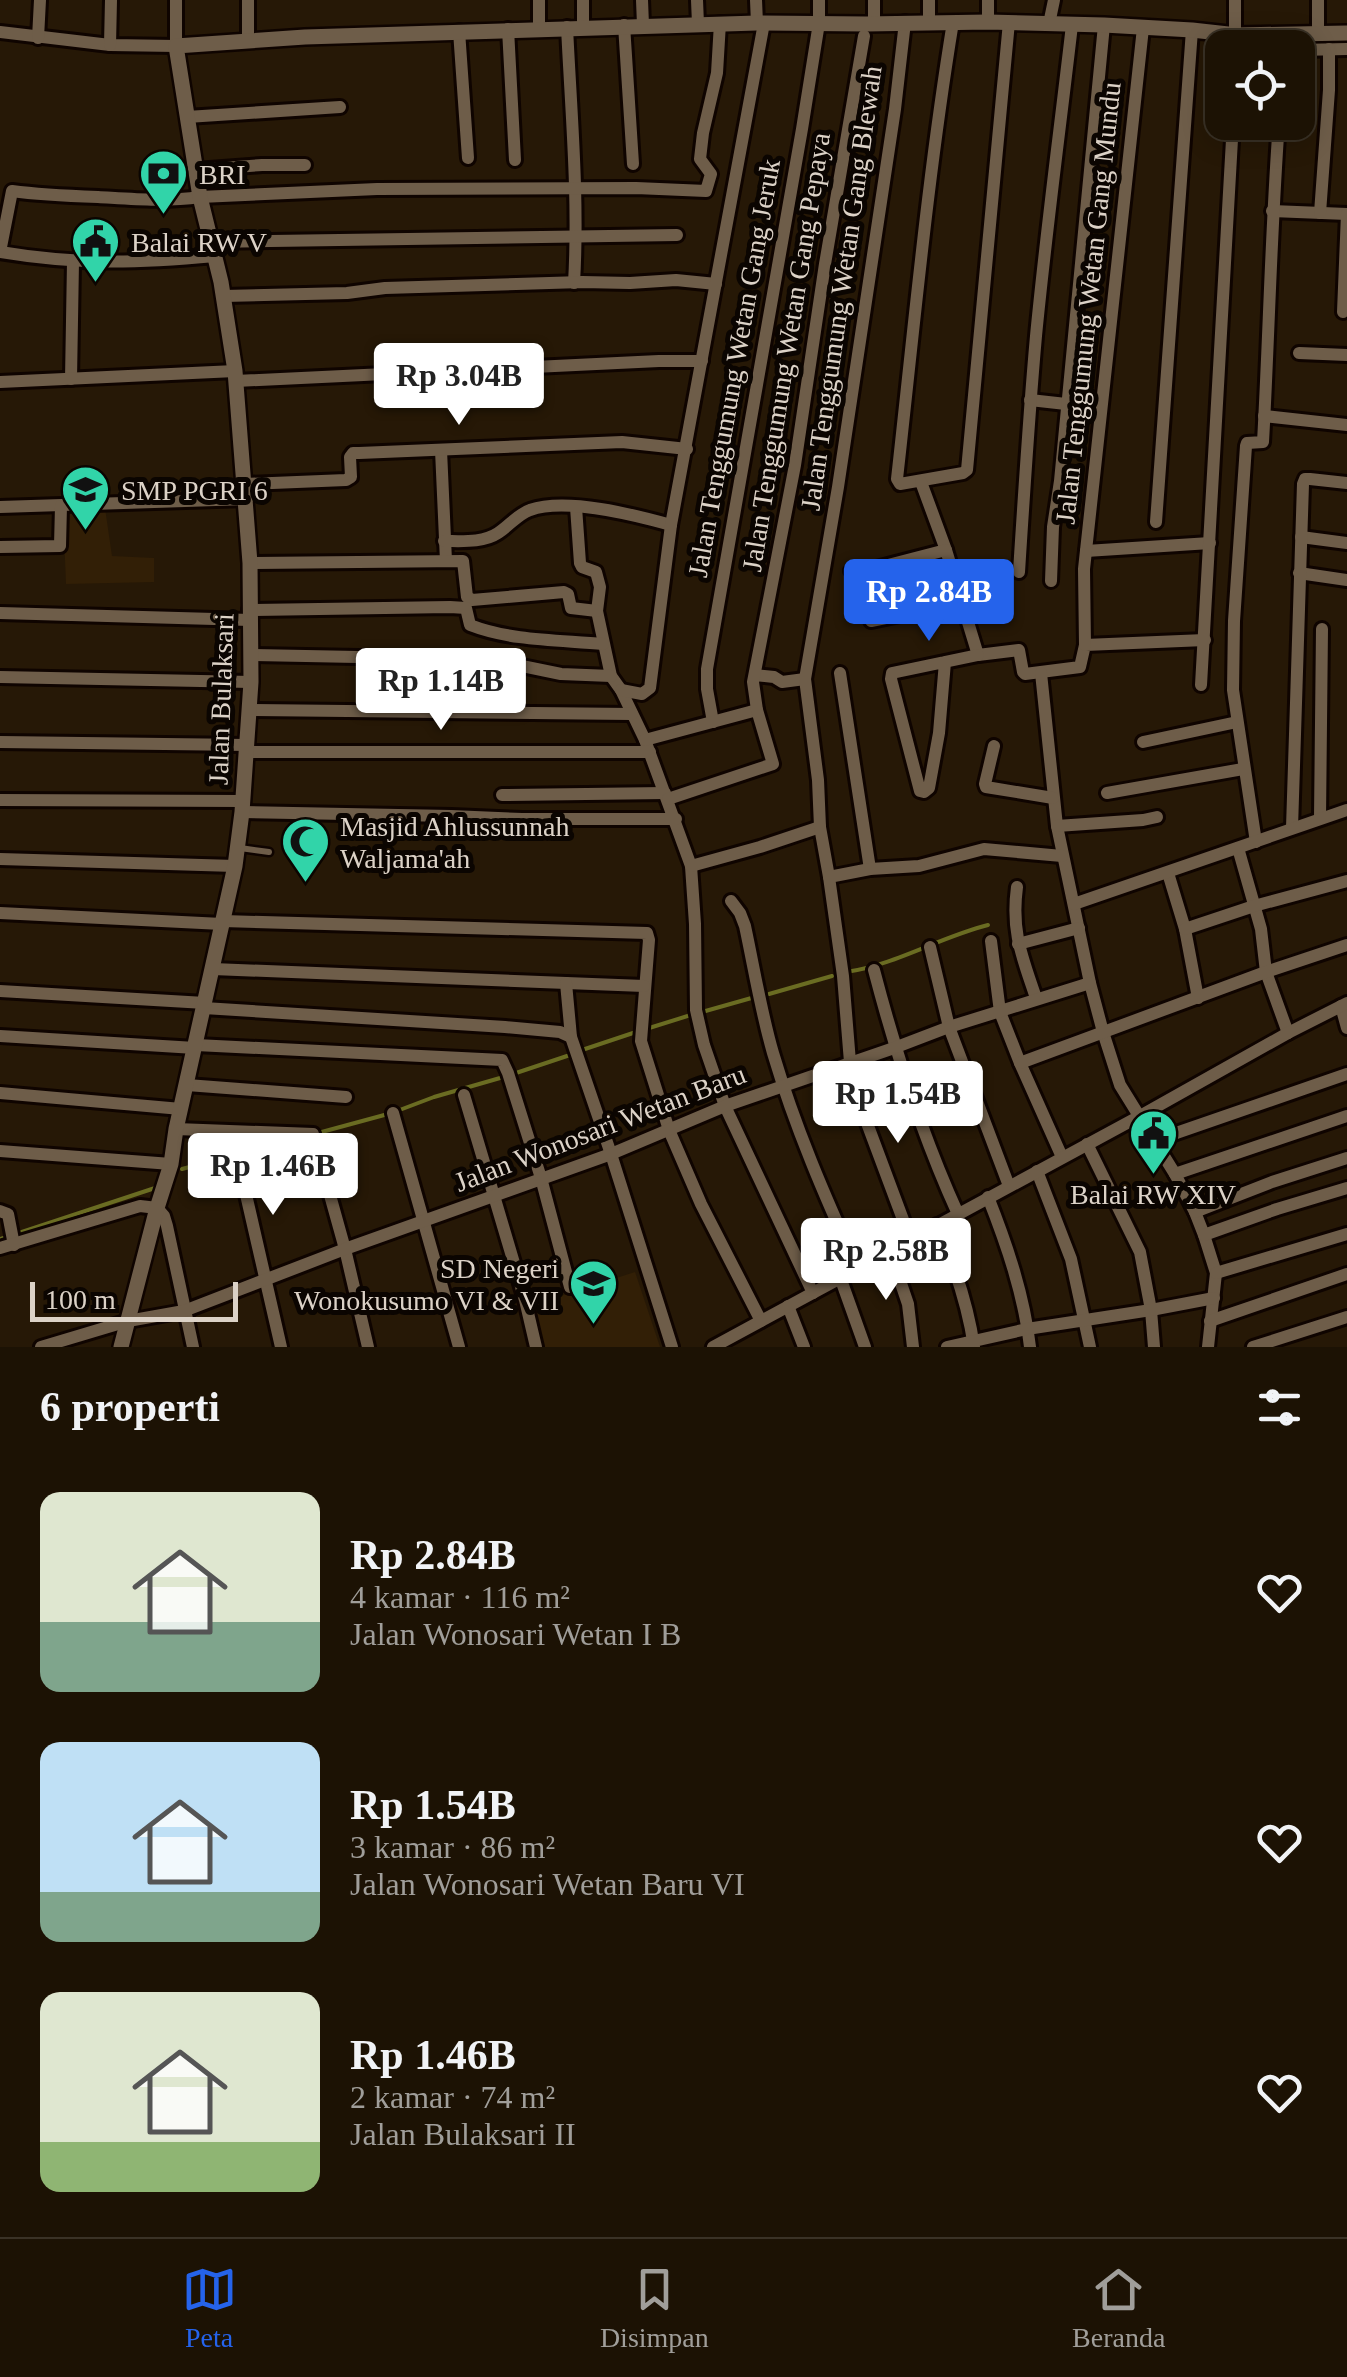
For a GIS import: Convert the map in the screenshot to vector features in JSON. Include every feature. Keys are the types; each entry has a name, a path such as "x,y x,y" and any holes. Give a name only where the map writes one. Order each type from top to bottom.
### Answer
{"street":[{"path":"38,38 40,0"},
{"path":"110,45 111,0"},
{"path":"176,0 177,53"},
{"path":"248,0 248,41"},
{"path":"539,0 539,28"},
{"path":"574,283 575,27 583,0"},
{"path":"642,0 642,25"},
{"path":"697,0 698,24"},
{"path":"621,690 642,694 650,688 671,525 761,27 756,0"},
{"name":"Jalan Tenggumung Wetan Gang Jeruk","path":"713,722 707,670 819,28 818,0"},
{"name":"Jalan Tenggumung Wetan Gang Pepaya","path":"666,796 773,764 753,682 795,465 831,231 874,0"},
{"path":"929,0 929,22"},
{"path":"988,0 988,22"},
{"path":"1049,24 1054,0"},
{"path":"1236,0 1236,30"},
{"path":"1318,0 1318,32"},
{"path":"0,32 177,53 305,36 624,25 904,31 929,22 952,28 988,22 1009,27 1049,24 1103,33 1205,36"},
{"path":"624,25 633,164"},
{"path":"952,28 936,128 897,479 900,484 967,470 1009,27"},
{"path":"508,29 516,160"},
{"path":"677,235 213,249 140,262 73,262 0,252 12,192 172,201 200,196 377,189 706,191 712,177 700,158 702,133 717,73 719,29"},
{"path":"1019,572 1030,400 1072,29"},
{"path":"459,31 468,158"},
{"name":"Jalan Tenggumung Wetan Gang Blewah","path":"904,31 838,487 805,679 850,1062 864,1114 911,1240"},
{"name":"Jalan Tenggumung Wetan Gang Mundu","path":"1085,645 1084,569 1143,32"},
{"path":"1051,581 1053,527 1103,33"},
{"path":"1315,33 1340,42"},
{"path":"1156,522 1191,35"},
{"path":"1315,42 1340,42"},
{"path":"1320,214 1329,90 1340,42"},
{"name":"Jalan Bulaksari","path":"122,1347 171,1164 235,866 250,710 250,563 236,376 224,296 200,196 177,53"},
{"path":"187,117 340,107"},
{"path":"1202,685 1232,140"},
{"path":"1256,842 1233,690 1234,621 1247,444 1263,442 1278,140"},
{"path":"196,170 305,165"},
{"path":"1272,212 1347,214 1343,312"},
{"path":"71,379 73,262"},
{"path":"224,296 676,280 716,284"},
{"path":"1299,353 1347,356"},
{"path":"0,382 702,361"},
{"path":"1030,400 1066,404"},
{"path":"1264,416 1347,425"},
{"path":"0,507 246,492 346,480 351,477 353,454 622,442 687,450"},
{"path":"441,450 446,562"},
{"path":"1292,828 1305,479 1347,484"},
{"path":"921,482 978,655"},
{"path":"0,547 60,546 62,506"},
{"path":"444,540 495,536 525,512 537,508 576,507 626,513 671,525"},
{"path":"576,507 580,563 598,577 597,611 611,676 648,746 692,866 696,1010 704,1045 725,1106 813,1292"},
{"path":"1300,537 1347,543"},
{"path":"1086,551 1210,543"},
{"path":"851,572 946,550"},
{"path":"250,563 463,561 470,624 514,636 603,644"},
{"path":"1299,573 1347,580"},
{"path":"0,613 249,615 466,603 564,592 571,608 597,611"},
{"path":"871,621 963,602"},
{"path":"1320,818 1322,629"},
{"path":"945,662 939,733 929,788 924,792 920,790 892,673 978,655 1016,649 1020,652 1022,672 1041,673 1080,666 1085,645 1204,640"},
{"path":"251,655 507,662 561,674 611,676"},
{"path":"840,672 870,869"},
{"path":"1041,673 1057,826 1090,984 1117,1078 1175,1174 1204,1235 1216,1273 1208,1347"},
{"path":"755,676 774,677 782,682 805,679"},
{"path":"0,677 251,682"},
{"path":"250,710 632,714"},
{"path":"0,742 247,748 648,746 757,710"},
{"path":"1143,742 1237,722"},
{"path":"994,746 986,787 1053,798"},
{"path":"1107,793 1244,768"},
{"path":"502,794 666,796"},
{"path":"0,800 243,806 522,820 676,819"},
{"path":"1074,904 1347,810"},
{"path":"1057,826 1157,817"},
{"path":"692,866 820,827"},
{"path":"1238,848 1264,943 1266,972 1288,1033"},
{"path":"829,877 919,866 984,850 1062,856"},
{"path":"0,858 235,866"},
{"path":"1168,874 1185,929 1198,998"},
{"path":"1185,929 1347,880"},
{"path":"1017,886 1014,918 1018,944 1036,998"},
{"path":"730,901 745,926 772,1049 802,1141 858,1267"},
{"path":"0,913 223,923 645,932 649,936 641,1042 669,1130 700,1204 761,1321"},
{"path":"1018,944 1079,928"},
{"path":"991,941 1000,1012 1062,1157"},
{"path":"1020,1063 1347,945"},
{"path":"930,947 949,1026 1008,1186"},
{"path":"213,969 644,986"},
{"path":"874,970 894,1048 925,1137 958,1214"},
{"path":"566,983 565,1035 611,1154 672,1347"},
{"name":"Jalan Wonosari Wetan Baru","path":"40,1347 128,1321 184,1311 611,1154 725,1106 949,1026 1090,984"},
{"path":"0,991 204,1005 260,1013 414,1020 565,1035"},
{"path":"712,1347 739,1341 761,1321 858,1267 1344,1005 1347,1028"},
{"path":"0,1036 502,1060 542,1178 570,1287"},
{"path":"1156,1140 1347,1074"},
{"path":"186,1085 346,1097"},
{"path":"0,1093 181,1108"},
{"path":"464,1096 536,1347"},
{"path":"393,1112 458,1347"},
{"path":"1175,1174 1347,1116"},
{"path":"176,1129 313,1134 346,1249 368,1347"},
{"path":"1087,1144 1140,1252 1154,1347"},
{"path":"0,1151 171,1164"},
{"path":"1195,1212 1347,1158"},
{"path":"239,1164 281,1347"},
{"path":"1037,1171 1071,1260 1090,1347"},
{"path":"1204,1235 1347,1188"},
{"path":"988,1197 1003,1234 1030,1347"},
{"path":"0,1211 8,1214 9,1240 140,1206 157,1208 167,1226 193,1347"},
{"path":"937,1226 952,1260 974,1344"},
{"path":"1216,1273 1347,1234"},
{"path":"890,1251 908,1304 914,1347"},
{"path":"1210,1321 1347,1274"},
{"path":"840,1277 865,1347"},
{"path":"947,1347 1028,1329 1214,1298"},
{"path":"788,1306 804,1347"},
{"path":"1253,1347 1347,1317"}],"lane":[{"path":"238,847 269,852"}],"shaded area":[{"name":"SMP PGRI 6","path":"105,508 112,556 154,558 154,582 66,584 63,510"},
{"name":"SD Negeri Wonokusumo VI & VII","path":"635,1272 660,1347 540,1347 529,1306"}],"waterway":[{"path":"846,972 988,925"},
{"path":"769,994 832,976"},
{"path":"702,1012 755,997"},
{"path":"646,1029 694,1014"},
{"path":"582,1050 639,1031"},
{"path":"513,1074 570,1055"},
{"path":"397,1111 507,1076"},
{"path":"318,1133 388,1114"},
{"path":"182,1169 296,1139"},
{"path":"0,1239 158,1187"}],"place":[{"name":"BRI","path":"164,216"},
{"name":"Balai RW V","path":"96,284"},
{"name":"SMP PGRI 6","path":"86,532"},
{"name":"Masjid Ahlussunnah Waljama'ah","path":"305,884"},
{"name":"Balai RW XIV","path":"1153,1176"},
{"name":"SD Negeri Wonokusumo VI & VII","path":"594,1326"}]}
